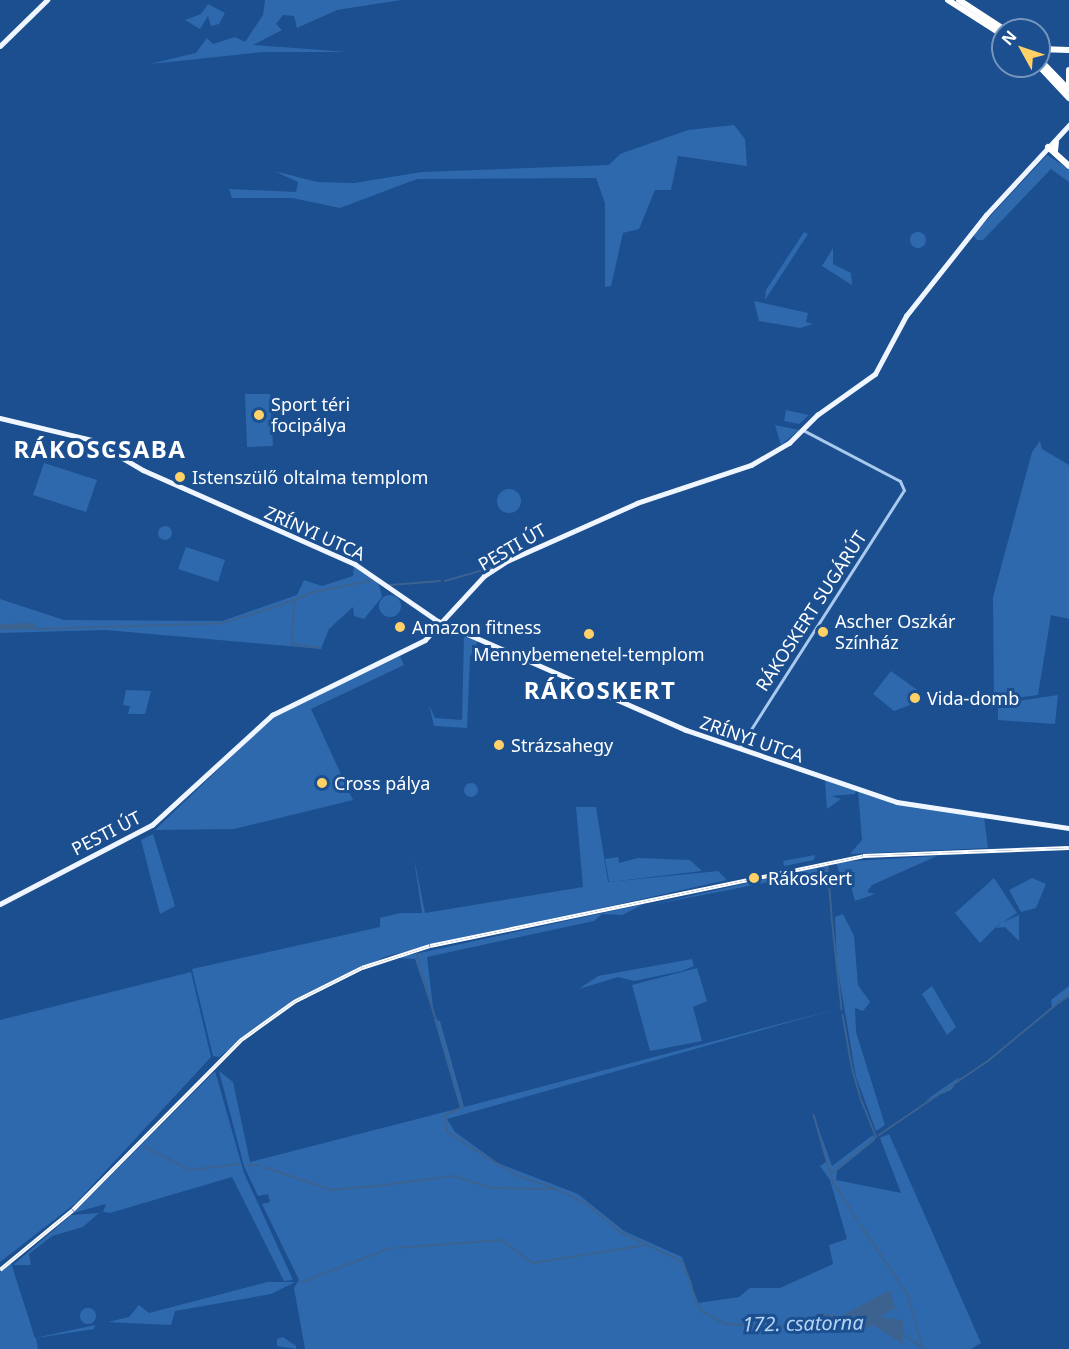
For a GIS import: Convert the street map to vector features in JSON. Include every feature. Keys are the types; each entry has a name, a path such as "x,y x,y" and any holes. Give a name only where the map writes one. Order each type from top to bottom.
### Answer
{"highway":[{"path":"948,0 991,27"},
{"path":"959,0 991,21"},
{"path":"1051,49 1069,50"},
{"path":"1069,70 1069,83"},
{"path":"1051,71 1069,90"},
{"path":"1050,78 1069,98"},
{"path":"1051,148 1069,164"}],"main road":[{"path":"0,46 47,0"},
{"path":"1051,148 1069,126"},
{"path":"1051,148 1069,126"},
{"name":"PESTI ÚT","path":"0,904 147,829 204,783 279,710 421,642 442,623 484,576 507,561 637,503 751,465 803,430 873,376 895,334 1020,177 1051,148"},
{"name":"ZRÍNYI UTCA","path":"0,418 92,440 142,470 355,564 442,623 625,706 738,749 897,802 1069,828"}],"street":[{"name":"RÁKOSKERT SUGÁRÚT","path":"738,749 904,487 803,430"}],"shaded area":[{"path":"265,0 401,0 337,10 297,28 294,16 283,15 276,24 282,30 253,45 348,52 263,52 150,64 196,53 207,38 213,44 235,37 245,42 263,15"},
{"path":"208,4 225,13 219,24 211,26 208,16 200,29 185,20 201,14"},
{"path":"734,125 745,139 747,166 678,156 671,190 655,190 639,229 623,233 611,286 605,287 605,203 596,178 417,179 340,208 292,198 232,198 229,189 296,192 298,182 274,171 317,182 354,183 422,172 609,165 620,154 688,130"},
{"path":"1047,155 1069,169 1069,182 1051,169 983,240 977,240 973,235"},
{"path":"804,232 808,234 765,300 766,290"},
{"path":"918,232 924,234 926,240 924,246 918,248 912,246 910,240 912,234"},
{"path":"833,248 833,264 851,273 852,285 822,266"},
{"path":"754,301 808,313 806,322 813,324 800,328 759,321"},
{"path":"245,394 270,394 273,446 247,447"},
{"path":"786,410 809,415 799,424 784,421"},
{"path":"775,425 799,430 781,445"},
{"path":"1040,441 1042,449 1069,465 1069,619 1051,615 1038,695 994,701 993,597 1032,452"},
{"path":"44,463 97,480 86,512 33,495"},
{"path":"509,489 517,493 521,501 517,509 509,513 501,509 497,501 501,493"},
{"path":"165,526 170,528 172,533 170,538 165,540 160,538 158,533 160,528"},
{"path":"186,547 225,560 218,582 178,569"},
{"path":"354,565 378,581 382,597 364,619 354,616 353,607 329,629 321,649 106,630 0,633 0,599 64,620 222,621 297,595 304,580 322,586 353,576"},
{"path":"386,595 394,595 401,602 401,610 394,617 386,617 379,610 379,602"},
{"path":"35,623 36,629 0,630 0,624"},
{"path":"464,634 479,639 470,657 467,728 434,726 429,705 435,718 462,720"},
{"path":"400,656 404,665 311,709 353,800 234,829 155,830 274,716"},
{"path":"891,671 920,692 910,705 894,711 873,694"},
{"path":"126,690 151,691 145,714 128,714 130,706 123,705"},
{"path":"1058,695 1055,724 998,720 998,704"},
{"path":"825,780 856,790 855,794 831,796 841,799 827,809"},
{"path":"468,783 474,783 478,790 474,797 468,797 464,793 464,787"},
{"path":"858,791 892,802 984,817 988,848 850,854 862,840"},
{"path":"576,807 596,807 608,882 718,871 727,880 387,956 293,1000 219,1057 213,1056 192,969 380,927 380,918 400,913 422,913 414,858 425,913 583,887"},
{"path":"153,834 175,906 160,914 141,840"},
{"path":"815,855 814,860 784,866 783,861"},
{"path":"937,856 872,885 867,892 875,894 855,901 848,875 840,875 836,862"},
{"path":"618,857 619,863 638,858 690,860 702,871 609,882 605,859"},
{"path":"827,865 828,881 815,873 646,906"},
{"path":"994,878 1017,913 1003,922 1019,915 1019,941 1005,927 996,928 1002,921 980,943 955,913"},
{"path":"1032,878 1046,884 1036,908 1021,912 1009,890"},
{"path":"644,904 622,915 602,914 594,921 427,957 434,1016 415,959 396,958"},
{"path":"843,914 854,936 858,985 870,1002 863,1011 855,1008 856,1032 885,1125 876,1131 856,1077 837,965 835,917"},
{"path":"692,959 694,966 682,971 634,981 618,977 579,989 598,976"},
{"path":"697,968 707,1001 693,1007 702,1041 650,1051 632,985"},
{"path":"191,972 211,1057 76,1203 0,1262 0,1020"},
{"path":"932,986 956,1027 947,1035 922,994"},
{"path":"1069,986 1069,997 1052,1008 1051,1000"},
{"path":"840,1008 447,1119 455,1132 498,1163 578,1194 624,1231 682,1257 698,1303 739,1297 750,1288 780,1288 833,1264 829,1245 847,1239 830,1180 820,1166 826,1162 813,1113 832,1166 873,1135 875,1140 837,1171 836,1180 901,1193 880,1138 889,1134 981,1343 971,1349 305,1349 294,1288 299,1280 262,1204 270,1202 268,1194 258,1196 244,1166 219,1071 233,1082 250,1162 460,1108 434,1019 440,1021 464,1107"},
{"path":"215,1071 244,1173 293,1280 284,1281 232,1177 110,1213 103,1212 106,1204 73,1213"},
{"path":"960,1077 951,1090 925,1101 949,1084"},
{"path":"99,1213 83,1227 52,1236 29,1254 31,1265 13,1265 71,1215"},
{"path":"11,1263 35,1338 95,1325 94,1329 36,1338 38,1349 0,1349 0,1272"},
{"path":"267,1282 295,1282 271,1294 175,1311 171,1325 108,1322 129,1317 139,1305 149,1313"},
{"path":"890,1290 895,1308 880,1317 903,1320 903,1344 873,1325 861,1331 812,1319 819,1313 841,1316"},
{"path":"88,1308 94,1310 96,1316 94,1322 88,1324 82,1322 80,1316 82,1310"},
{"path":"283,1337 296,1346 296,1349 277,1346 277,1339"}],"waterway":[{"path":"511,557 521,552"},
{"path":"445,581 494,567"},
{"path":"320,591 373,580"},
{"path":"390,585 440,581"},
{"path":"275,607 317,591"},
{"path":"295,600 292,644 319,648"},
{"path":"36,629 222,623 272,608"},
{"path":"823,865 828,865 832,915"},
{"path":"832,917 842,1009"},
{"path":"417,954 435,1016"},
{"path":"879,1135 988,1061 1069,994"},
{"path":"843,1015 850,1054"},
{"path":"436,1018 462,1108 445,1116"},
{"path":"850,1056 852,1065"},
{"path":"852,1067 861,1098"},
{"path":"832,1173 876,1137 861,1100"},
{"path":"814,1115 833,1181 858,1221"},
{"path":"445,1117 448,1132 516,1175 553,1188"},
{"path":"145,1147 191,1170 239,1164"},
{"path":"245,1165 259,1165"},
{"path":"264,1167 332,1190 375,1186"},
{"path":"377,1186 453,1176 492,1188 556,1189 587,1204 621,1232 683,1262 692,1285"},
{"path":"861,1225 908,1295 922,1345"},
{"path":"396,1248 502,1240 533,1263 646,1245"},
{"path":"302,1282 391,1248"},
{"name":"172. csatorna","path":"692,1288 701,1311 725,1324 779,1327 814,1320"},
{"name":"172. csatorna","path":"903,1334 925,1349"}],"railway":[{"path":"0,1270 73,1210 240,1041 294,1002 362,968 430,946 863,856 1069,848"}],"place":[{"name":"Sport téri focipálya","path":"259,415"},
{"name":"Istenszülő oltalma templom","path":"180,477"},
{"name":"Amazon fitness","path":"400,627"},
{"name":"Ascher Oszkár Színház","path":"823,632"},
{"name":"Mennybemenetel-templom","path":"589,634"},
{"name":"Vida-domb","path":"915,698"},
{"name":"Strázsahegy","path":"499,745"},
{"name":"Cross pálya","path":"322,783"},
{"name":"Rákoskert","path":"754,878"}],"district":[{"name":"RÁKOSCSABA","path":"100,449"},
{"name":"RÁKOSKERT","path":"600,690"}]}
